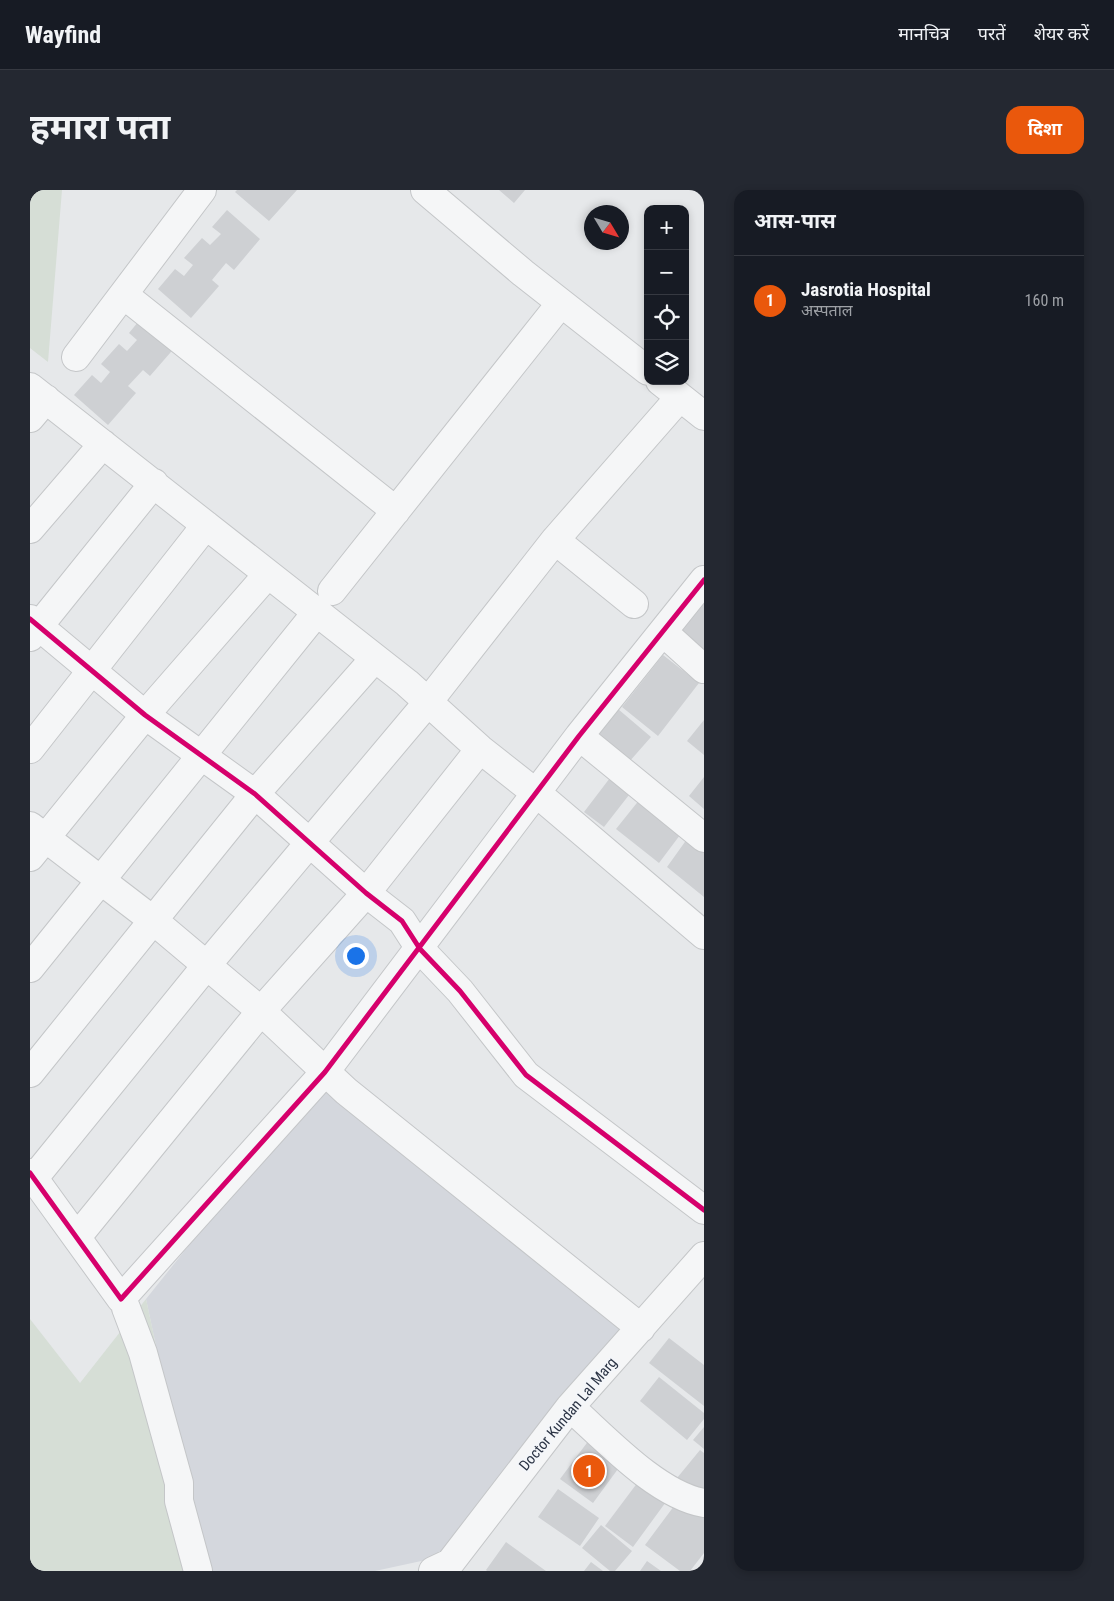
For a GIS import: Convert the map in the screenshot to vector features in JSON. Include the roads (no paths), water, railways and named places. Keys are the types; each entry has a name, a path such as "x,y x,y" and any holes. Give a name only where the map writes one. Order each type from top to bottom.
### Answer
{"street":[{"path":"76,357 202,190"},
{"path":"426,190 561,303 644,368"},
{"path":"124,295 396,511"},
{"path":"30,968 561,303"},
{"path":"704,416 670,389 428,702 32,1176 121,1299 325,1072 420,949 579,736 704,580"},
{"path":"35,401 103,444 268,574 324,602 375,658 480,749 704,935"},
{"path":"30,528 103,444"},
{"path":"154,483 33,627 92,670 145,715 254,794 366,893 402,921 420,949 460,991 526,1075 704,1210"},
{"path":"30,749 206,525"},
{"path":"555,540 634,604"},
{"path":"268,574 35,840 100,881 154,921 261,1011 325,1072 641,1328"},
{"path":"663,632 704,669"},
{"path":"30,1072 154,921 254,794 375,658"},
{"path":"579,736 704,838"},
{"path":"77,1237 261,1011 366,893 480,749"},
{"name":"Doctor Kundan Lal Marg","path":"433,1571 450,1563 570,1407 704,1256"},
{"path":"126,1308 143,1353 179,1483 179,1502 198,1571"},
{"path":"570,1407 663,1488 689,1501 704,1503"}],"place":[{"name":"Jasrotia Hospital","path":"589,1471"}]}
